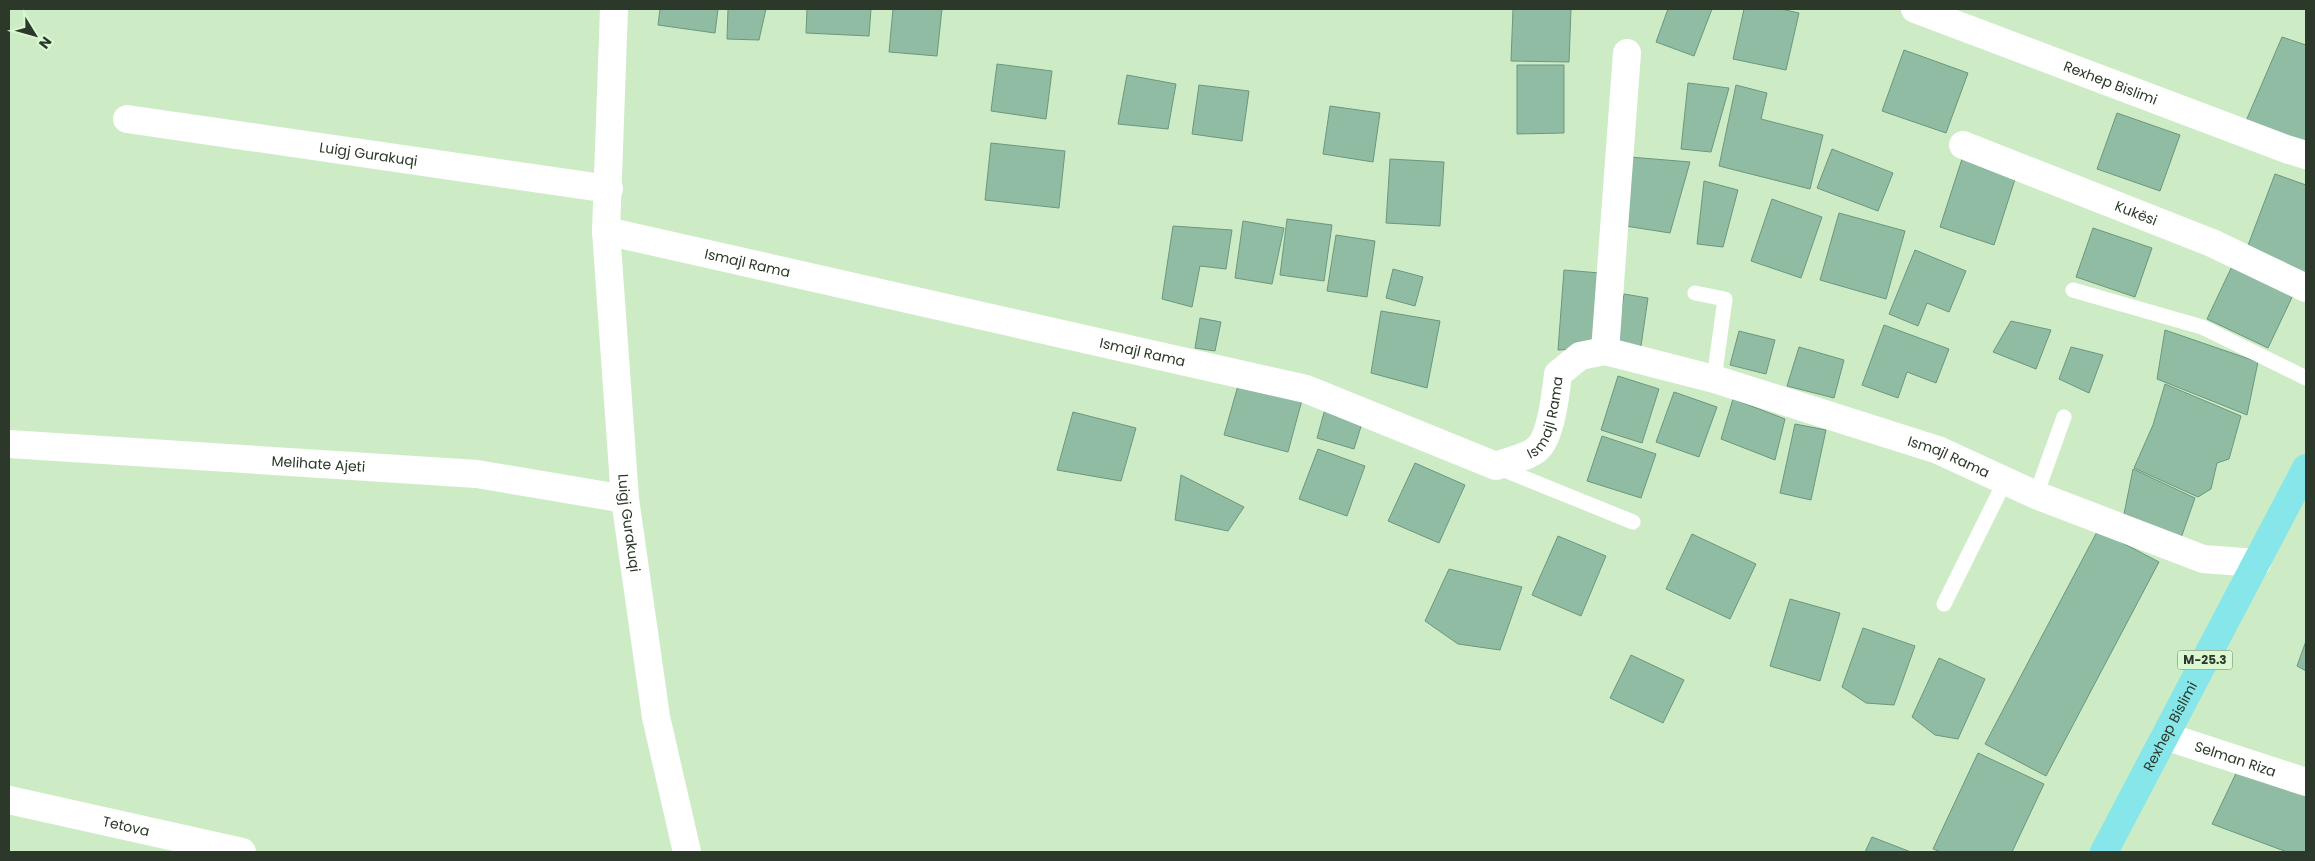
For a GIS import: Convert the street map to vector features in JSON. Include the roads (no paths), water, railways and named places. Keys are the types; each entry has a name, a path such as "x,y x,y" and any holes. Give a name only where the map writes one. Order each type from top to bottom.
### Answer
{"main road":[{"name":"Rexhep Bislimi","path":"2104,852 2164,736 2302,482"}],"street":[{"name":"Luigj Gurakuqi","path":"614,9 606,231 625,499 656,717 686,852"},
{"name":"Rexhep Bislimi","path":"1915,9 2306,155"},
{"path":"1605,351 1627,53"},
{"name":"Luigj Gurakuqi","path":"127,118 609,189"},
{"name":"Kukësi","path":"1963,145 2212,243 2306,288"},
{"name":"Ismajl Rama","path":"606,231 1306,389 1496,466 1538,450 1544,441 1555,400 1558,374 1580,356 1605,351 1714,379 1938,450 2036,495 2203,559 2257,564"},
{"name":"Melihate Ajeti","path":"9,444 477,474 625,499"},
{"name":"Selman Riza","path":"2164,736 2306,782"},
{"name":"Tetova","path":"9,800 242,852"}],"lane":[{"path":"2073,290 2202,328 2306,378"},
{"path":"1695,293 1725,298 1714,379"},
{"path":"2036,495 2064,416"},
{"path":"1496,466 1633,522"},
{"path":"1944,604 2005,481"}]}
